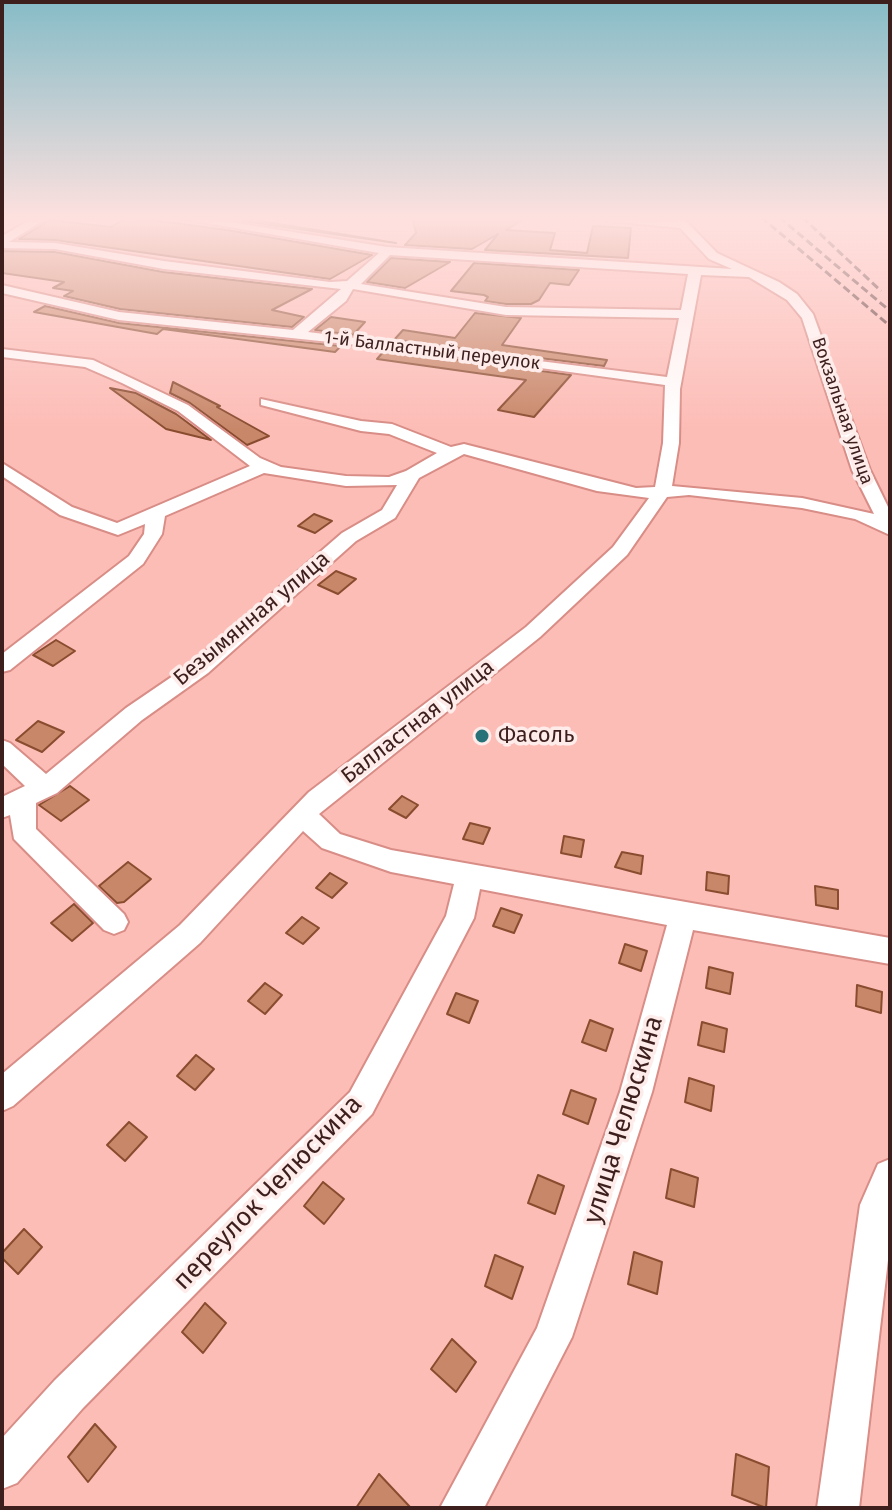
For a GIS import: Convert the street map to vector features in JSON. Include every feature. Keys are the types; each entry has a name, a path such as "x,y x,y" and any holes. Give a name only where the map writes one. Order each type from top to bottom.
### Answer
{"street":[{"path":"297,334 341,298 348,287"},
{"path":"362,287 411,298 506,311 688,314"},
{"name":"Балластная улица","path":"2,1095 190,934 318,799 533,632 620,551 663,490 671,443 673,382 692,287"},
{"name":"Вокзальная улица","path":"777,287 784,291 808,317 865,480 890,531"},
{"name":"1-й Балластный переулок","path":"2,289 119,316 297,334 673,382"},
{"path":"2,353 88,363 183,408 277,472 346,481 390,482 412,475 450,452"},
{"path":"266,402 349,423 392,429 450,452 472,451 623,491 663,490 802,503 860,515 890,531"},
{"path":"3,469 66,511 92,523 118,529 265,466"},
{"name":"Безымянная улица","path":"12,803 48,786 134,714 200,668 349,537 389,514 412,475"},
{"path":"2,665 136,560 153,534 156,513"},
{"path":"2,749 29,777 48,786"},
{"path":"12,803 23,832 114,922"},
{"path":"303,815 331,841 391,861 890,951"},
{"name":"переулок Челюскина","path":"2,1468 69,1394 361,1103 460,918 469,876"},
{"name":"улица Челюскина","path":"461,1508 553,1337 636,1092 683,916"},
{"path":"838,1508 877,1205 890,1176"}],"building":[{"path":"454,287 547,287 539,300 531,304 485,301 488,297 484,295 451,291"},
{"path":"53,288 312,289 272,310 304,317 292,327 120,309 64,296 73,291"},
{"path":"45,306 119,323 341,346 335,352 163,329 157,334 34,312"},
{"path":"475,313 521,318 502,345 607,360 604,366 394,340 403,330 455,338"},
{"path":"331,317 365,322 353,335 315,330"},
{"path":"384,351 571,375 534,417 498,410 526,380 377,359"},
{"path":"173,382 269,436 247,445 190,403 170,393"},
{"path":"110,388 136,393 176,414 211,440 166,429"},
{"path":"314,514 332,521 315,533 298,526"},
{"path":"336,571 356,579 338,594 318,585"},
{"path":"56,640 75,651 53,666 33,655"},
{"path":"38,721 64,732 42,752 16,740"},
{"path":"70,786 89,800 61,821 39,805"},
{"path":"402,796 418,805 406,818 389,809"},
{"path":"470,823 490,828 483,844 463,839"},
{"path":"564,836 584,840 581,857 561,853"},
{"path":"622,852 643,856 641,874 615,867"},
{"path":"128,862 151,879 124,902 117,903 99,886"},
{"path":"707,872 729,876 728,894 706,890"},
{"path":"330,873 347,883 332,898 316,888"},
{"path":"815,886 838,890 838,909 816,905"},
{"path":"74,904 93,923 72,941 51,923"},
{"path":"501,908 522,915 514,933 493,926"},
{"path":"302,917 319,928 303,944 286,933"},
{"path":"625,944 647,951 641,971 619,963"},
{"path":"709,967 733,973 730,994 706,988"},
{"path":"265,983 282,995 265,1014 248,1001"},
{"path":"857,985 882,992 881,1013 856,1006"},
{"path":"456,993 478,1001 469,1023 447,1014"},
{"path":"590,1020 613,1029 606,1051 582,1042"},
{"path":"702,1022 727,1029 724,1052 698,1045"},
{"path":"196,1055 214,1069 195,1090 177,1076"},
{"path":"689,1078 714,1086 711,1111 685,1102"},
{"path":"571,1090 596,1099 588,1124 563,1114"},
{"path":"129,1122 147,1137 125,1161 107,1145"},
{"path":"671,1169 698,1178 694,1207 666,1198"},
{"path":"538,1175 564,1186 555,1214 528,1203"},
{"path":"323,1182 344,1199 324,1224 304,1206"},
{"path":"24,1229 42,1247 18,1274 2,1258 2,1253"},
{"path":"634,1252 662,1262 657,1294 628,1284"},
{"path":"495,1255 523,1267 512,1299 485,1286"},
{"path":"205,1303 226,1323 203,1353 182,1332"},
{"path":"452,1339 476,1362 456,1392 431,1369"},
{"path":"95,1424 116,1447 88,1482 68,1457"},
{"path":"736,1454 769,1467 766,1508 732,1495"},
{"path":"379,1474 411,1508 356,1508"}],"railway":[{"path":"844,287 890,326"},
{"path":"862,287 890,311"},
{"path":"877,287 881,291"}],"place":[{"name":"Фасоль","path":"482,736"}]}
